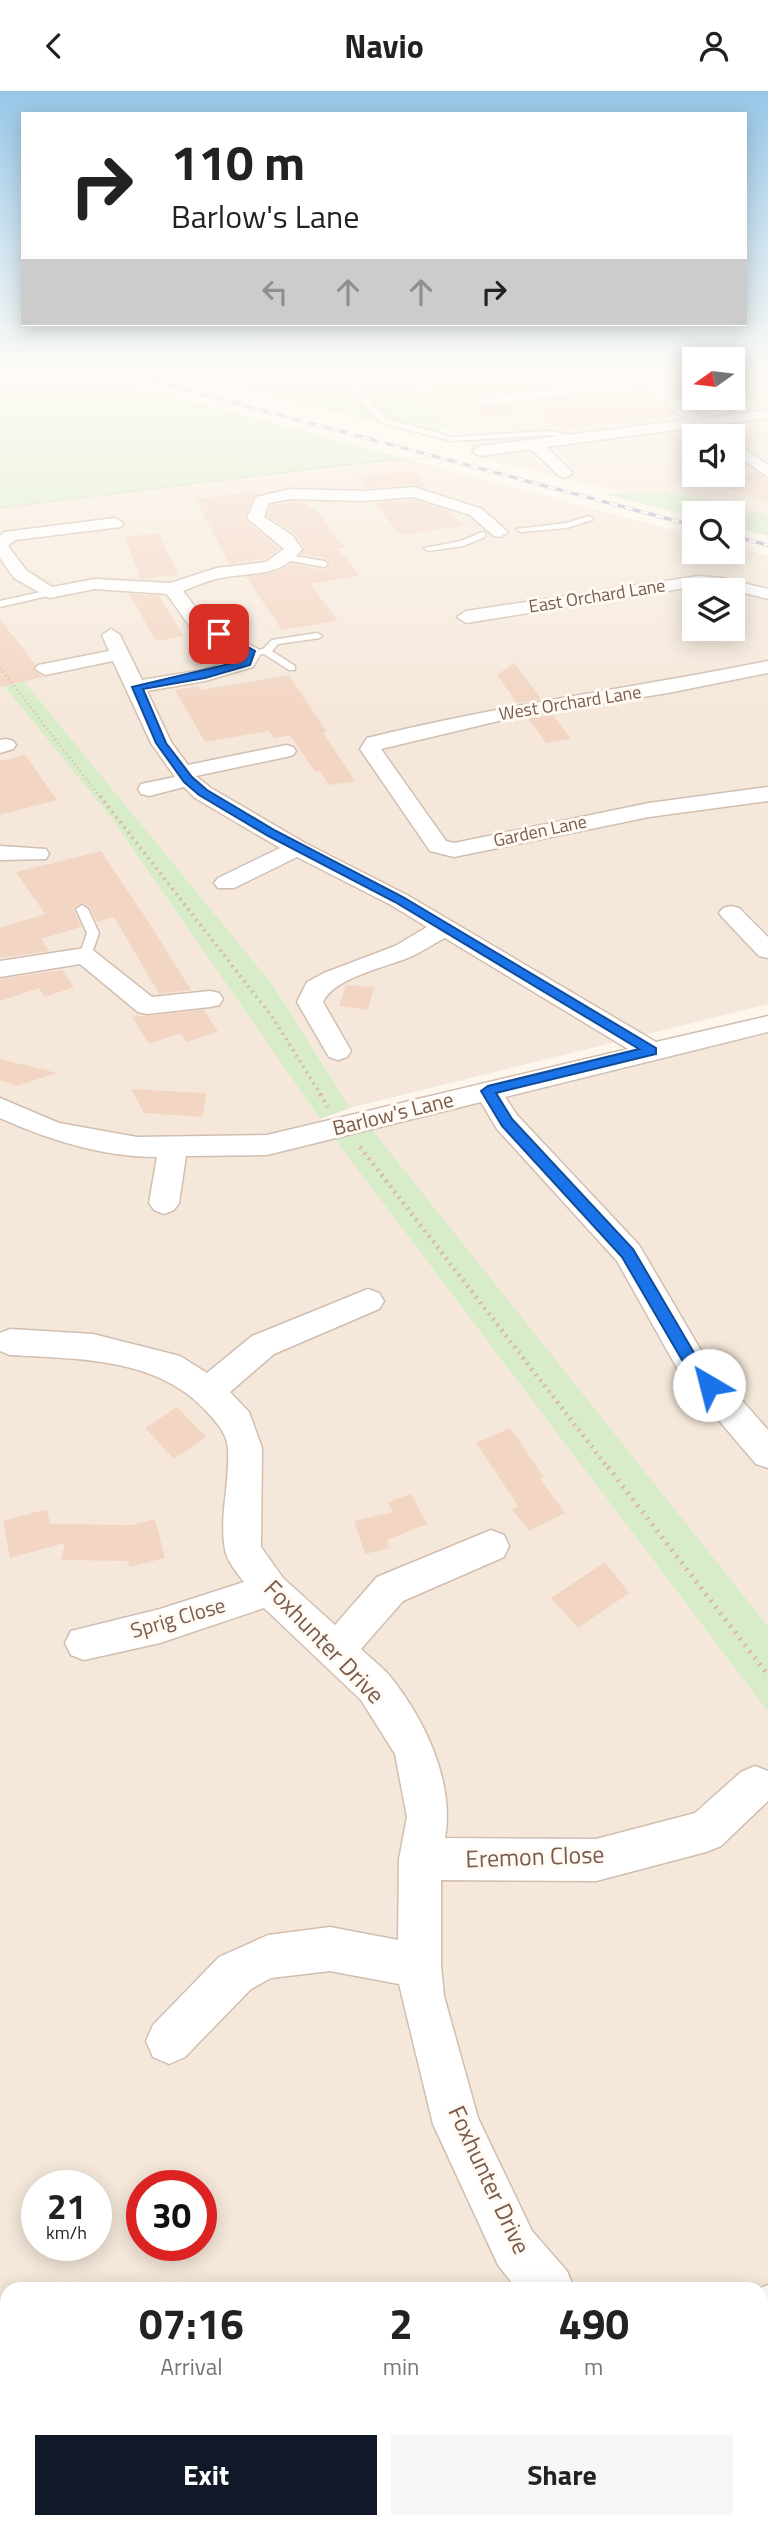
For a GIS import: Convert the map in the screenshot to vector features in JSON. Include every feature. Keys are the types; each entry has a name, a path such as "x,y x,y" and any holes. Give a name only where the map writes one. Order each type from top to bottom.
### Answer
{"street":[{"path":"432,495 449,487"},
{"path":"121,542 113,518 10,536 1,542 20,574 50,593 95,584 172,589 224,572 267,568 288,558 293,549 288,539 262,526 255,518 262,501 290,494 364,496 414,492 432,495 476,512 491,533 520,529"},
{"name":"East Orchard Lane","path":"466,617 698,581 722,583 768,594"},
{"path":"137,687 205,675 246,663 259,652 197,623 172,589"},
{"path":"45,669 116,644 161,743 203,793 297,848 399,900 651,1051"},
{"name":"West Orchard Lane","path":"374,743 507,713 668,687 768,667"},
{"name":"Garden Lane","path":"374,743 370,749 438,846 454,850 633,811 701,800 768,794"},
{"path":"149,789 213,764 286,751"},
{"path":"226,883 297,848"},
{"path":"0,853 38,853"},
{"path":"732,913 768,951"},
{"path":"338,1051 310,1002 316,988 333,978 404,951 444,927"},
{"path":"0,969 85,956 147,1006 210,999"},
{"name":"Barlow's Lane","path":"0,1107 54,1131 137,1147 267,1145 768,1024"},
{"path":"488,1091 507,1122 628,1253 694,1368 768,1454"},
{"path":"164,1203 173,1147"},
{"path":"209,1391 263,1345 368,1301"},
{"name":"Foxhunter Drive","path":"5,1339 93,1347 168,1365 209,1391 237,1422 245,1448 242,1494 243,1551 270,1590 375,1687 414,1748 428,1817 420,1859 419,1966 422,1996 456,2124 516,2248 543,2282"},
{"path":"337,1650 390,1589 491,1546"},
{"name":"Sprig Close","path":"84,1643 160,1626 270,1590"},
{"name":"Eremon Close","path":"420,1859 596,1860 706,1831 755,1786"},
{"path":"169,2041 235,1973 268,1957 330,1949 419,1966"}],"lane":[{"path":"520,529 567,525 589,518"},
{"path":"428,548 463,543 491,533"},
{"path":"288,558 324,564"},
{"path":"0,604 50,593"},
{"path":"259,652 275,642 317,636"},
{"path":"259,652 292,668"},
{"path":"82,909 93,933 85,956"}],"path":[{"path":"0,507 189,485"},
{"path":"0,668 273,1018 328,1106 768,1675"}],"shaded area":[{"path":"199,485 503,485 682,533 682,564 745,564 745,550 768,556 768,1004 350,1108 273,985 0,652 0,508"},
{"path":"594,485 745,487 745,485 768,485 768,520 745,516 745,501 682,501 682,504"},
{"path":"0,681 112,819 333,1137 768,1712 768,2282 0,2282"},
{"path":"768,1034 768,1626 371,1128"}],"green space":[{"path":"0,485 193,485 0,508"},
{"path":"657,492 709,501 682,501 682,514 605,494"},
{"path":"745,510 768,515 768,536 745,530"},
{"path":"0,652 273,985 350,1108 320,1119 112,819 0,681"},
{"path":"371,1128 768,1626 768,1712 333,1137"}],"building":[{"path":"363,485 405,485 365,488"},
{"path":"745,485 768,485 768,503 723,487 745,487"},
{"path":"254,492 244,519 280,549 265,559 229,564 196,499"},
{"path":"413,500 449,511 463,526 400,535 375,503"},
{"path":"306,502 311,510 315,509 345,548 338,548 360,576 310,584 338,621 282,630 246,577 276,572 291,564 324,570 331,564 324,558 301,554 304,547 294,533 267,516 271,505"},
{"path":"159,533 178,575 141,579 125,537"},
{"path":"129,594 159,596 184,636 156,641"},
{"path":"0,619 35,664 34,671 43,677 0,687"},
{"path":"514,663 541,699 517,703 497,675"},
{"path":"289,675 327,732 323,733 355,781 329,785 320,771 315,772 290,735 274,738 269,731 205,742 175,690 199,686 201,690"},
{"path":"552,714 571,739 546,743 528,718"},
{"path":"25,755 57,800 0,815 0,761"},
{"path":"101,851 191,990 159,994 114,917 97,922 90,908 83,903 73,908 81,927 41,939 49,951 0,958 0,928 45,914 16,872"},
{"path":"62,970 74,987 45,997 39,988 0,1001 0,979"},
{"path":"346,985 374,987 368,1010 339,1006"},
{"path":"204,1010 218,1032 187,1042 181,1033 149,1044 132,1017"},
{"path":"0,1059 57,1073 16,1086 0,1080"},
{"path":"131,1089 206,1093 203,1117 144,1113"},
{"path":"177,1407 206,1437 174,1459 145,1428"},
{"path":"510,1428 544,1477 540,1479 565,1513 529,1531 512,1509 518,1506 476,1443"},
{"path":"411,1494 427,1524 387,1540 389,1548 365,1554 354,1521 393,1512 388,1502"},
{"path":"47,1509 50,1524 132,1525 155,1519 165,1558 129,1567 128,1561 61,1560 65,1543 10,1558 3,1521"},
{"path":"605,1562 629,1593 578,1628 551,1598"}],"railway":[{"path":"541,485 682,523"},
{"path":"745,539 768,545"}],"route":[{"path":"219,634 251,653 246,663 205,675 137,687 161,743 188,780 203,793 297,848 399,900 651,1051 488,1091 507,1122 628,1253 694,1368 709,1385"}]}
